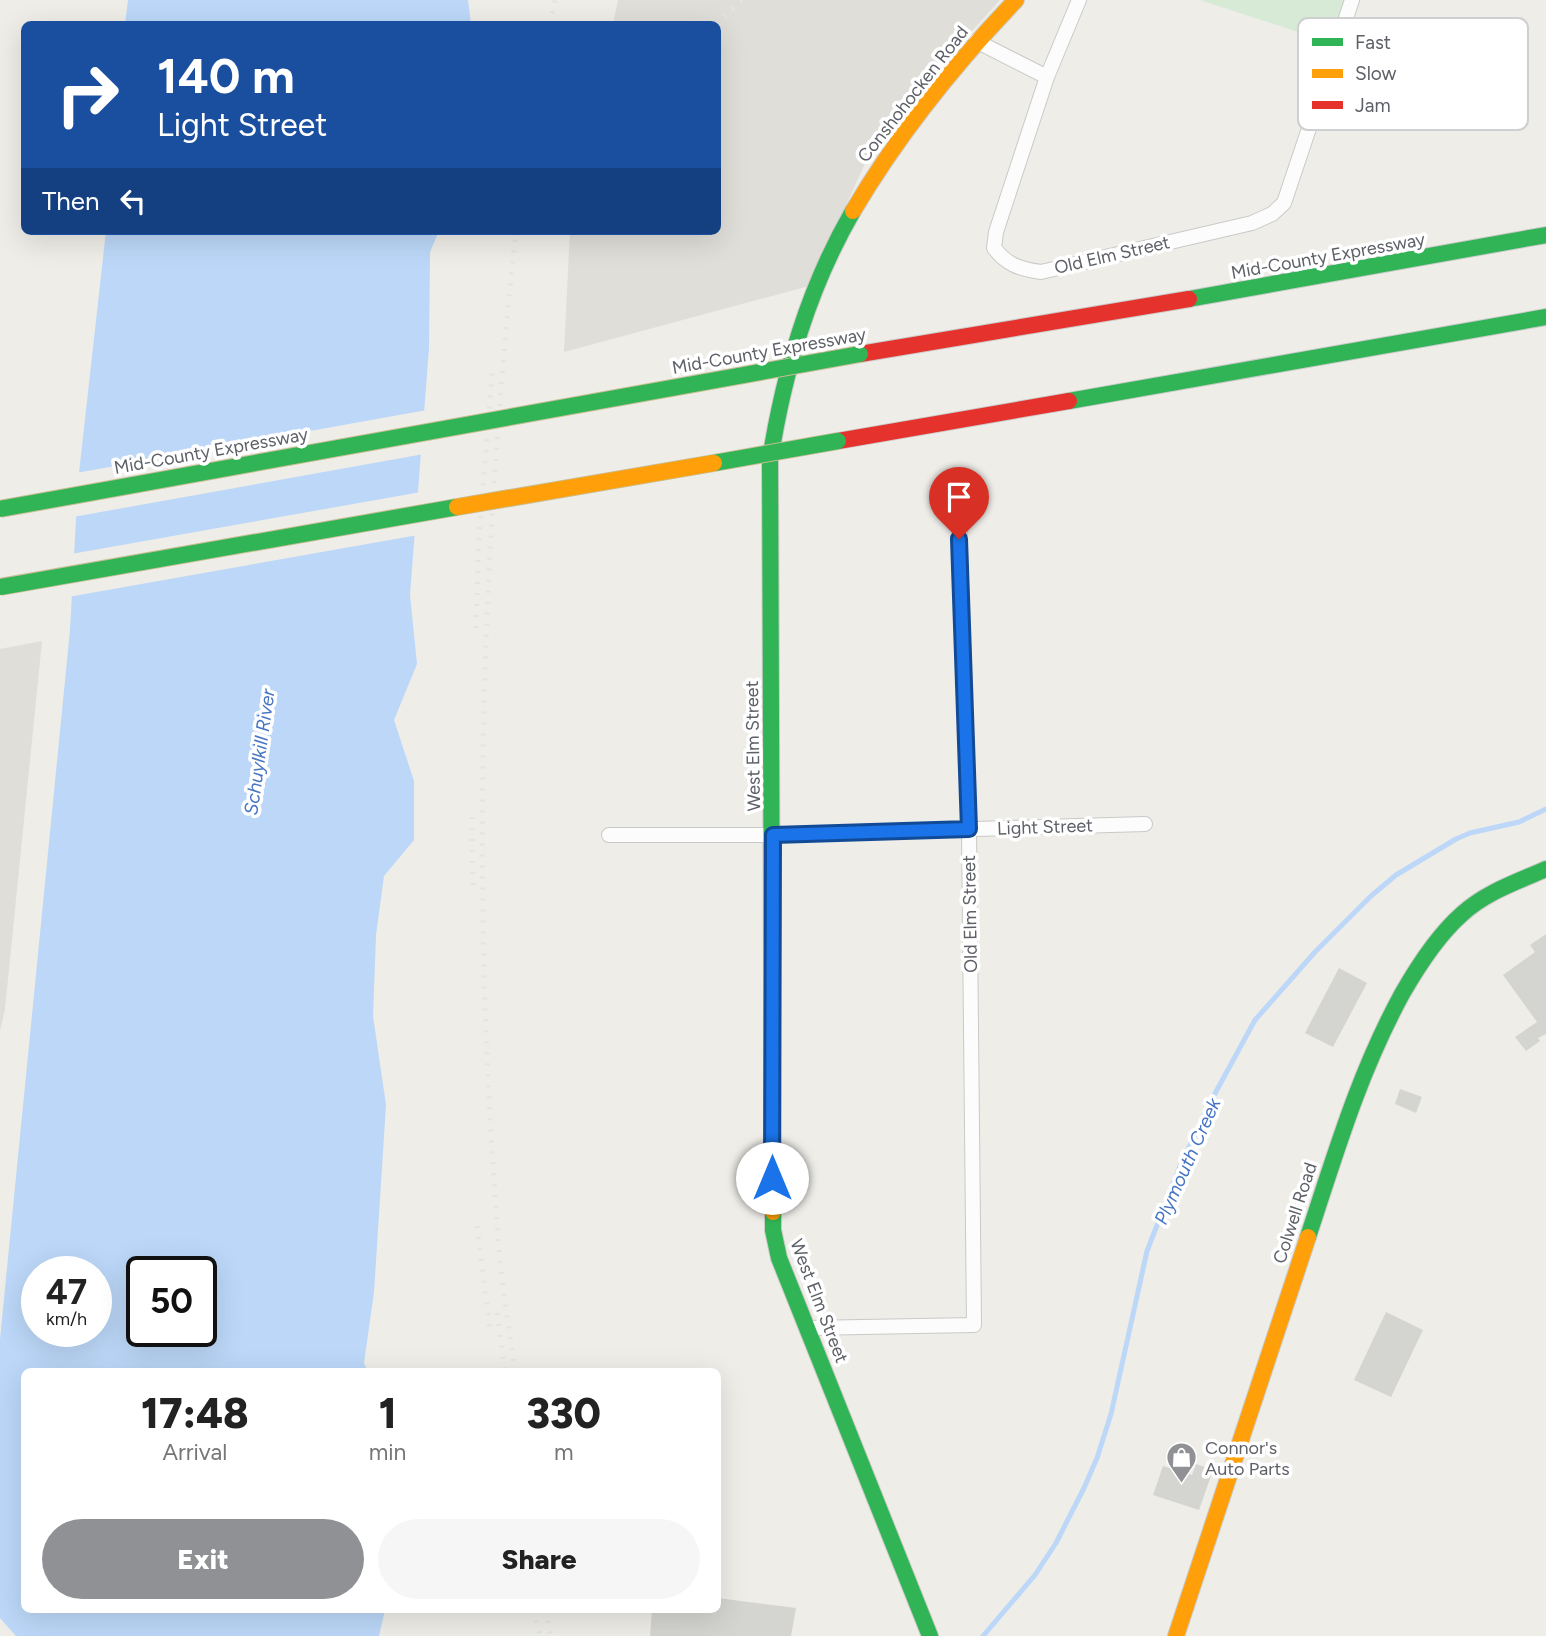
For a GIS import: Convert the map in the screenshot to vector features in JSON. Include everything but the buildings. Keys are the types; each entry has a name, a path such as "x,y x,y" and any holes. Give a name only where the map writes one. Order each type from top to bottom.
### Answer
{"main road":[{"name":"Conshohocken Road","path":"770,498 770,460 779,401 807,308 831,253 878,168 976,41 1016,0"},
{"name":"Mid-County Expressway","path":"0,509 860,354 1332,275 1546,235"},
{"path":"0,587 1546,317"},
{"name":"West Elm Street","path":"770,498 773,1230 779,1258 920,1605 930,1636"},
{"name":"Colwell Road","path":"1176,1636 1357,1088 1376,1044 1423,959 1449,926 1481,899 1546,869"}],"street":[{"name":"Old Elm Street","path":"1079,0 1047,77 996,232 994,248 1004,261 1020,268 1041,272 1252,223 1272,215 1283,202 1308,130"},
{"name":"Old Elm Street","path":"1346,18 1352,0"},
{"path":"976,41 1047,77"},
{"name":"Old Elm Street","path":"807,1328 974,1325 969,829 958,517 950,506"},
{"name":"Light Street","path":"609,835 773,835 1145,824"}],"shaded area":[{"path":"618,0 1000,0 954,51 868,157 809,286 564,352 570,235 721,235 721,21 614,21"},
{"path":"42,641 5,1009 0,1031 0,649"}],"green space":[{"path":"1200,0 1346,0 1340,18 1298,18 1298,32"}],"water":[{"path":"128,0 468,0 471,21 125,21"},
{"name":"Schuylkill River","path":"106,235 437,235 430,252 429,348 410,595 417,664 394,720 414,781 414,840 384,876 376,935 373,1016 386,1105 374,1292 364,1363 366,1368 21,1368 21,1613 384,1613 379,1636 16,1636 0,1618 0,1339 70,630 78,482"}],"pier":[{"path":"427,410 424,454 73,517 76,473"},
{"path":"421,492 418,535 68,597 71,554"}],"waterway":[{"name":"Plymouth Creek","path":"983,1636 1035,1575 1056,1543 1084,1488 1111,1414 1147,1251 1180,1166 1212,1099 1255,1020 1315,952 1396,875 1456,839 1470,833 1519,822 1546,809"}],"railway":[{"path":"551,21 555,0"},
{"path":"719,21 742,0"},
{"path":"514,1368 499,1252 484,984 482,858 487,607 494,481 516,235"},
{"path":"476,628 479,538 493,366"},
{"path":"472,817 473,894"},
{"path":"477,1226 490,1330"},
{"path":"497,1313 504,1368"},
{"path":"535,1613 540,1636"},
{"path":"546,1613 551,1636"}],"traffic: fast":[{"path":"772,978 770,460 783,395 800,332 823,270 853,211"},
{"path":"1189,299 1546,235"},
{"path":"1069,401 1546,317"},
{"path":"0,509 860,354"},
{"path":"714,463 838,441"},
{"path":"0,587 457,507"},
{"path":"1308,1237 1373,1053 1421,962 1444,932 1471,906 1502,888 1546,869"},
{"path":"773,1212 773,1230 779,1258 930,1636"}],"traffic: slow":[{"path":"853,211 889,154 928,101 1016,0"},
{"path":"457,507 714,463"},
{"path":"772,978 773,1212"},
{"path":"1176,1636 1308,1237"}],"traffic: jam":[{"path":"860,354 1189,299"},
{"path":"838,441 1069,401"}],"place":[{"name":"Connor's Auto Parts","path":"1182,1485"}],"route":[{"path":"772,1178 773,835 969,829 959,539"}]}
